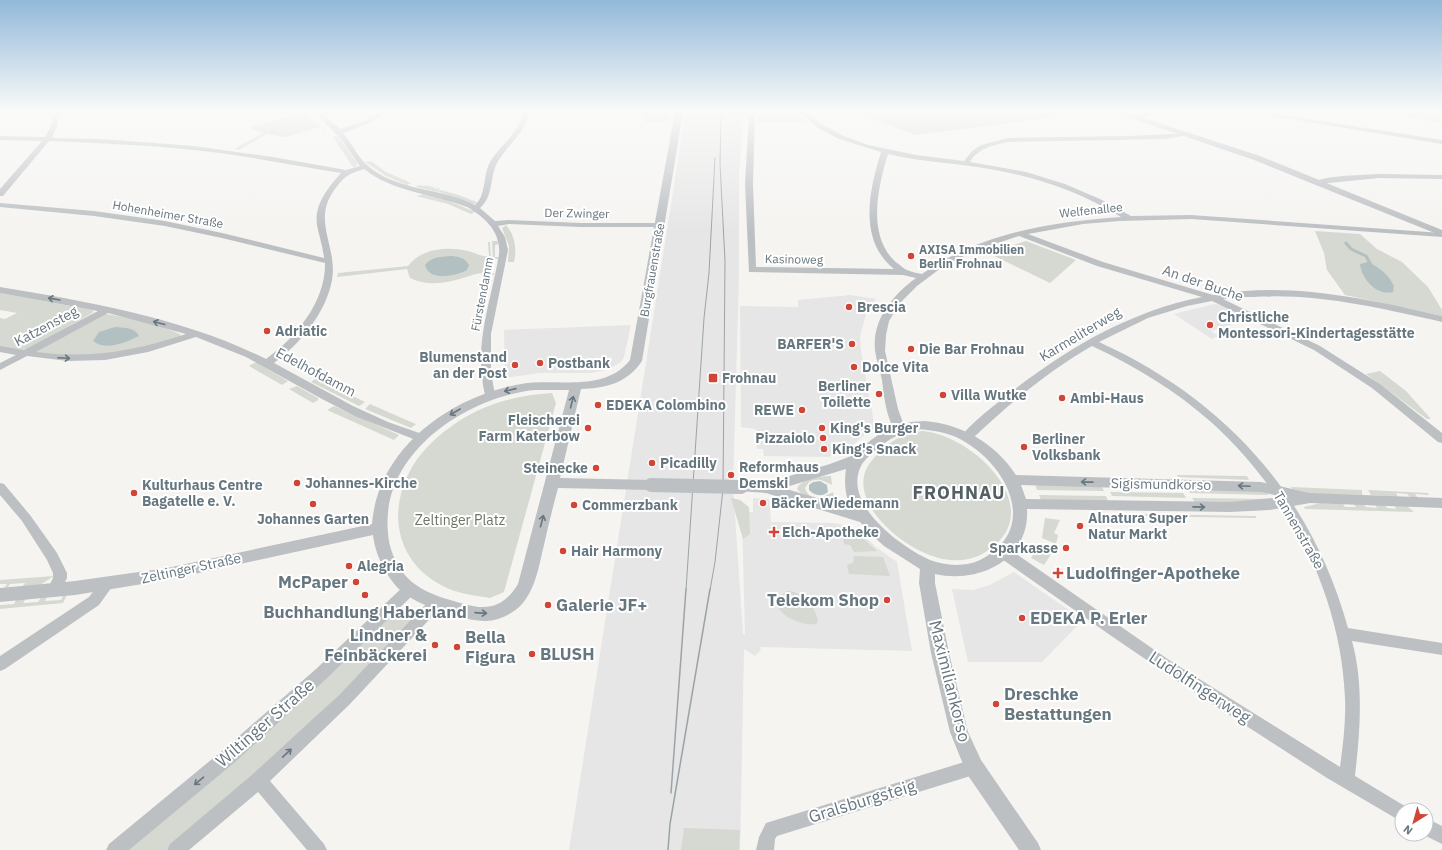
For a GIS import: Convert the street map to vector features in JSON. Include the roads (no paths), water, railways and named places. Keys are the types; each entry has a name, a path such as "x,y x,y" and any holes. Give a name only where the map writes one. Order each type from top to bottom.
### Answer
{"street":[{"path":"0,194 36,152"},
{"path":"218,152 346,172 364,167"},
{"name":"Fürstendamm","path":"353,152 364,167 396,184 451,198 476,208 494,224 503,242 504,256 489,318 486,363 490,395"},
{"path":"476,208 484,201 487,181 493,165 501,152"},
{"name":"Burgfrauenstraße","path":"576,386 611,381 621,377 633,367 636,362 672,152"},
{"name":"Kasinoweg","path":"750,152 749,184 752,270 903,272 922,277"},
{"path":"885,152 880,167 874,200 875,233 882,252 903,272"},
{"path":"888,152 918,158 1011,171 1064,186 1104,203 1130,219"},
{"path":"966,164 970,156 976,152"},
{"path":"1238,152 1319,182 1442,234"},
{"path":"268,363 277,357 290,343 312,314 322,296 327,282 329,254 320,223 320,213 327,194 346,172"},
{"path":"1319,182 1380,176 1442,177"},
{"name":"Hohenheimer Straße","path":"0,205 87,213 152,222 249,242 322,260 329,260"},
{"name":"Welfenallee","path":"899,428 894,417 880,350 880,338 884,322 891,307 898,298 922,277 947,261 975,248 1021,234 1064,225 1130,219 1191,217 1442,234"},
{"name":"Der Zwinger","path":"494,224 509,222 581,226 659,225"},
{"name":"An der Buche","path":"1021,234 1122,271 1213,298 1254,316 1329,356 1376,386 1442,439"},
{"name":"Edelhofdamm","path":"0,290 106,310 156,322 196,334 268,363 336,402 421,438"},
{"name":"Karmeliterweg","path":"967,437 1029,384 1063,359 1113,329 1133,320 1178,305 1213,298 1272,293 1321,296 1353,300 1442,319"},
{"name":"Katzensteg","path":"0,367 106,310"},
{"path":"0,349 69,358 110,356 145,350 196,334"},
{"name":"Tannenstraße","path":"1092,342 1129,360 1182,393 1234,439 1277,490 1286,503 1324,572 1343,633 1352,688 1351,741 1346,780"},
{"path":"531,386 576,386 525,588 515,602 500,611 479,614 436,603 410,589 397,576 388,562 381,545 379,528 383,501 392,476 405,456 421,438 444,419 490,395 531,386"},
{"path":"766,488 800,476 833,469 858,459 873,445 899,428 927,425 952,431 967,437 991,455 1012,480 1020,504 1020,529 1011,545 1004,553 988,563 970,570 951,570 928,566 895,546 865,518 856,503 853,489 852,475 858,459"},
{"name":"Sigismundkorso","path":"1012,480 1261,487 1310,498 1442,503"},
{"path":"551,484 766,488 865,518"},
{"path":"0,486 26,518 52,557 60,573 60,578 54,590"},
{"name":"Sigismundkorso","path":"1020,504 1230,507 1286,503 1310,498"},
{"name":"Zeltinger Straße","path":"0,595 107,584 167,574 379,528"},
{"name":"Ludolfingerweg","path":"1004,553 1116,632 1198,687 1394,809"},
{"name":"Maximiliankorso","path":"928,566 927,583 950,698 959,732 974,767 1031,850"},
{"path":"0,664 94,601 107,584"},
{"name":"Wiltinger Straße","path":"116,850 241,745 321,674 410,589"},
{"path":"176,850 259,780 344,700 436,603"},
{"path":"1343,633 1442,649"},
{"name":"Gralsburgsteig","path":"765,850 768,833 772,830 974,767"},
{"path":"259,780 318,850"}],"waterway":[{"path":"1346,243 1351,249 1366,256 1372,267"}],"tram line":[{"path":"710,590 715,562 723,489 725,261 720,152"},
{"path":"686,590 704,318 709,273 715,158"},
{"path":"671,793 686,589"},
{"path":"668,850 670,824 710,589"}],"place":[{"name":"AXISA Immobilien Berlin Frohnau","path":"911,256"},
{"name":"Brescia","path":"849,307"},
{"name":"Christliche Montessori-Kindertagesstätte","path":"1210,325"},
{"name":"Adriatic","path":"267,331"},
{"name":"BARFER'S","path":"852,344"},
{"name":"Die Bar Frohnau","path":"911,349"},
{"name":"Postbank","path":"540,363"},
{"name":"Blumenstand an der Post","path":"515,365"},
{"name":"Dolce Vita","path":"854,367"},
{"name":"Frohnau","path":"713,378"},
{"name":"Berliner Toilette","path":"879,394"},
{"name":"Villa Wutke","path":"943,395"},
{"name":"Ambi-Haus","path":"1062,398"},
{"name":"EDEKA Colombino","path":"598,405"},
{"name":"REWE","path":"802,410"},
{"name":"Fleischerei Farm Katerbow","path":"588,428"},
{"name":"King's Burger","path":"822,428"},
{"name":"Pizzaiolo","path":"823,438"},
{"name":"Berliner Volksbank","path":"1024,447"},
{"name":"King's Snack","path":"824,449"},
{"name":"Picadilly","path":"652,463"},
{"name":"Steinecke","path":"596,468"},
{"name":"Reformhaus Demski","path":"731,475"},
{"name":"Johannes-Kirche","path":"297,483"},
{"name":"Kulturhaus Centre Bagatelle e. V.","path":"134,493"},
{"name":"Bäcker Wiedemann","path":"763,503"},
{"name":"Johannes Garten","path":"313,504"},
{"name":"Commerzbank","path":"574,505"},
{"name":"Alnatura Super Natur Markt","path":"1080,526"},
{"name":"Elch-Apotheke","path":"774,532"},
{"name":"Sparkasse","path":"1066,548"},
{"name":"Hair Harmony","path":"563,551"},
{"name":"Alegria","path":"349,566"},
{"name":"Ludolfinger-Apotheke","path":"1058,573"},
{"name":"McPaper","path":"356,582"},
{"name":"Buchhandlung Haberland","path":"365,595"},
{"name":"Telekom Shop","path":"887,600"},
{"name":"Galerie JF+","path":"548,605"},
{"name":"EDEKA P. Erler","path":"1022,618"},
{"name":"Lindner & Feinbäckerei","path":"435,645"},
{"name":"Bella Figura","path":"457,647"},
{"name":"BLUSH","path":"532,654"},
{"name":"Dreschke Bestattungen","path":"996,704"}],"district":[{"name":"FROHNAU","path":"959,492"}],"park label":[{"name":"Zeltinger Platz","path":"460,520"}]}
